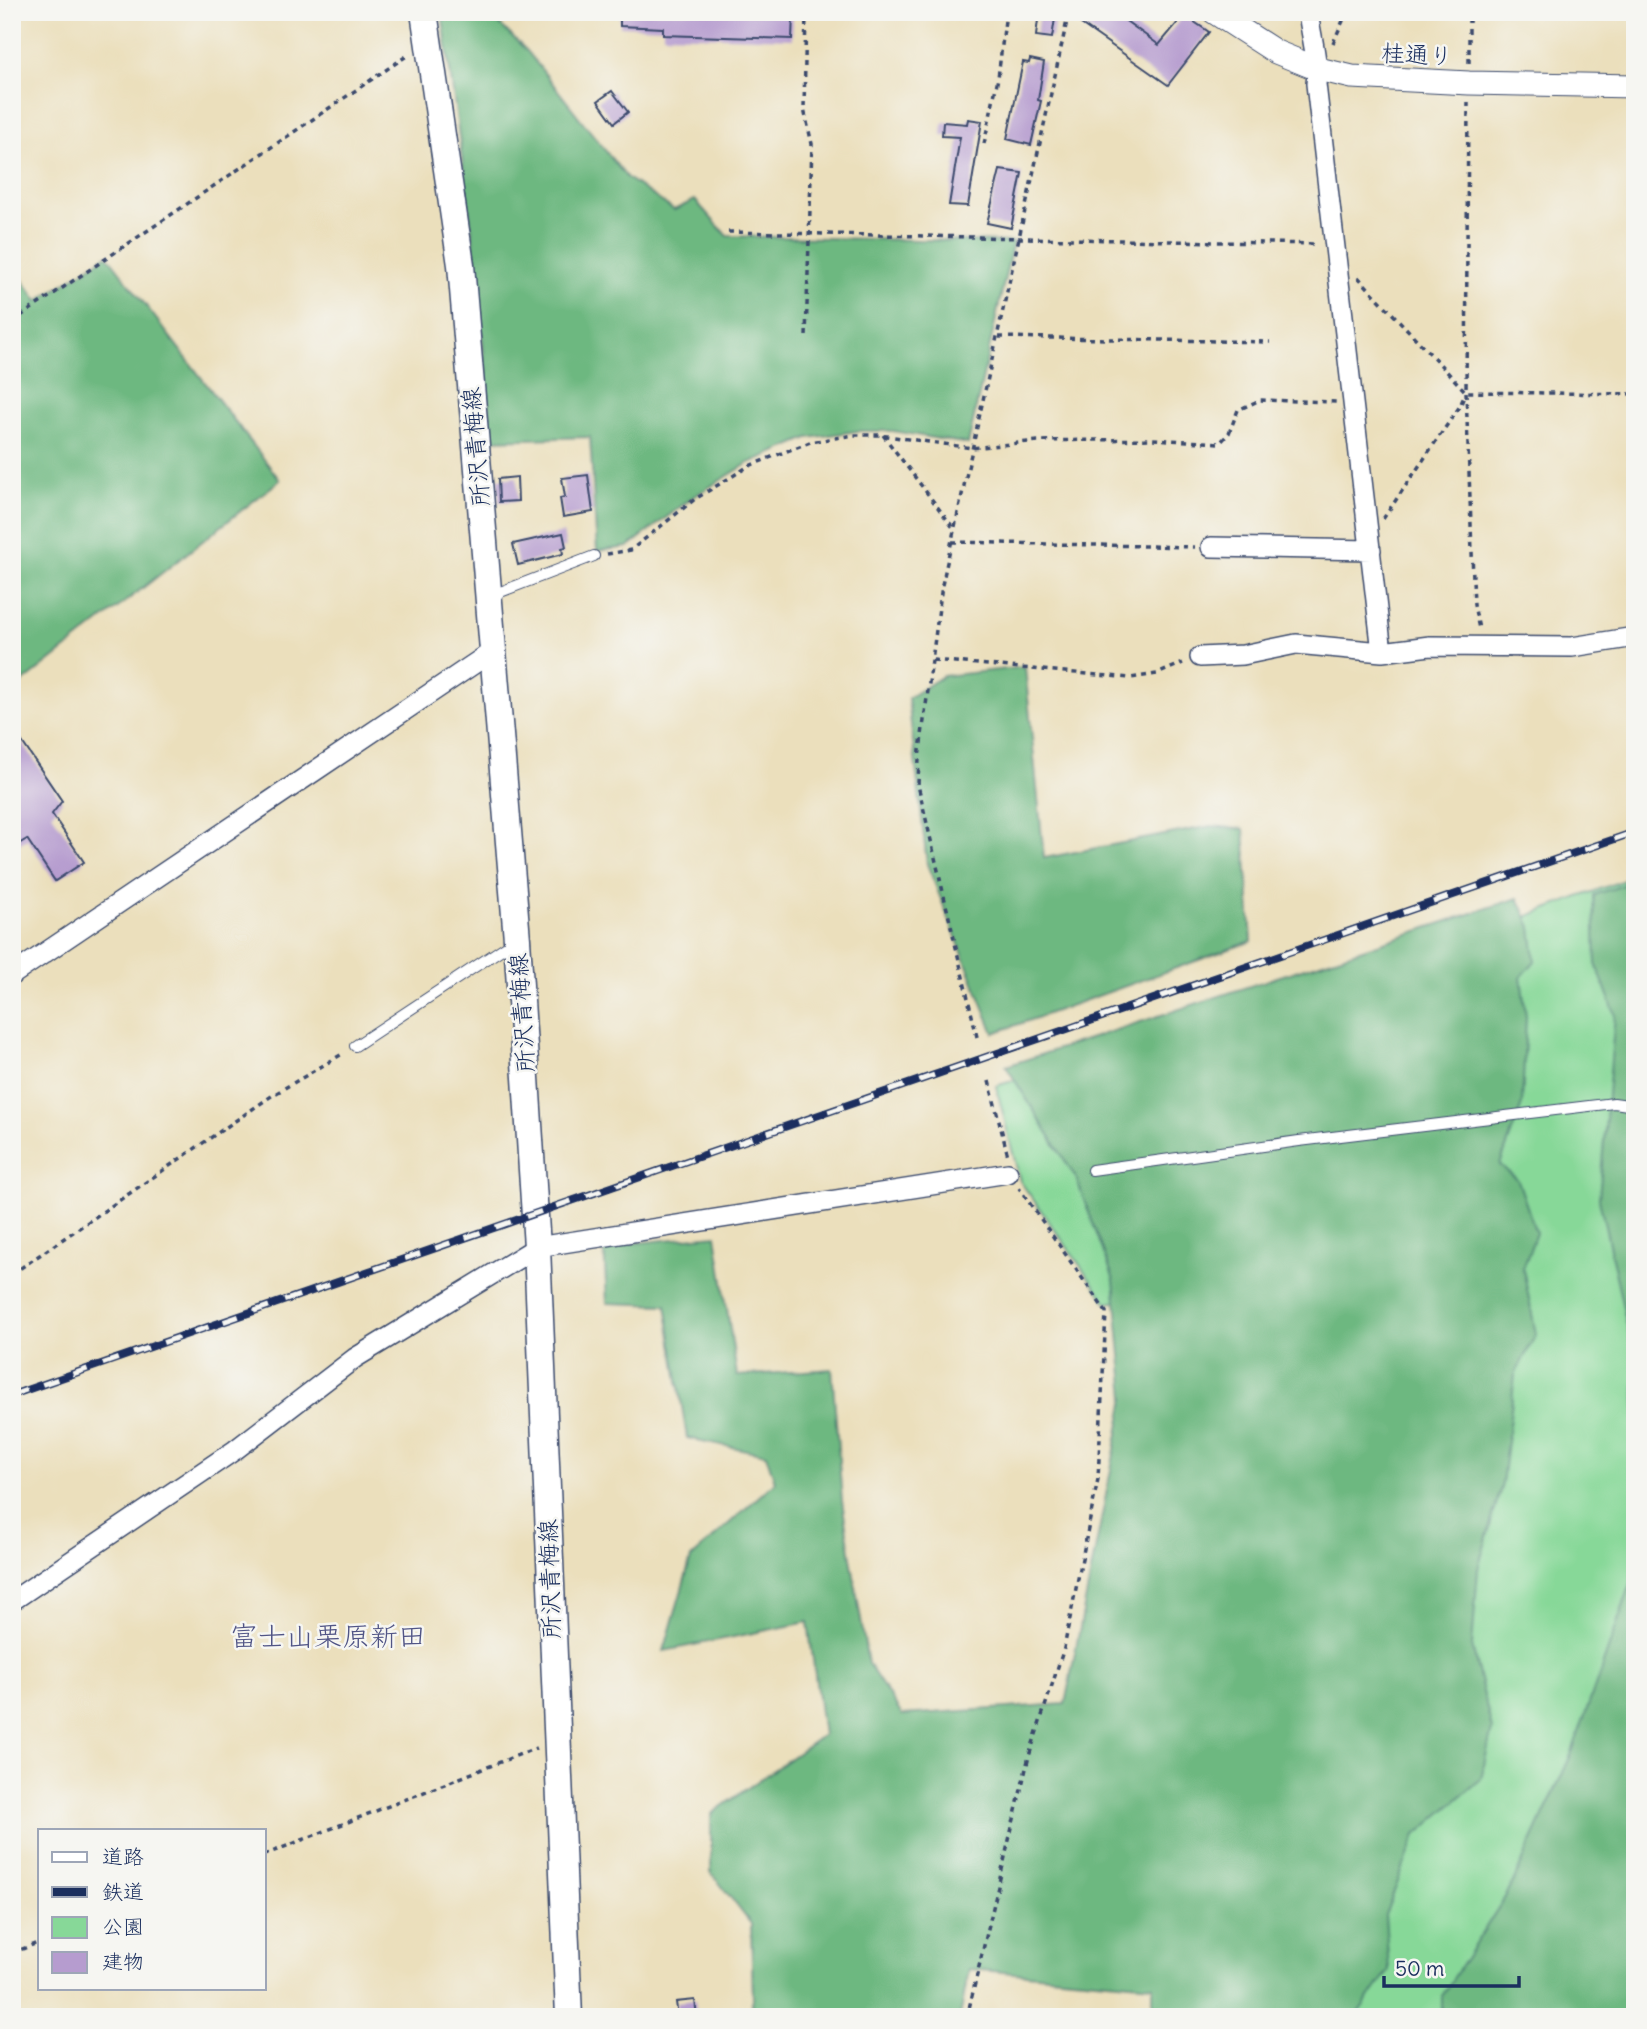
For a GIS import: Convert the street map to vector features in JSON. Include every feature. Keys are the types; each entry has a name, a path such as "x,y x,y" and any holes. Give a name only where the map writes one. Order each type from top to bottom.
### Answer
{"main road":[{"name":"所沢青梅線","path":"426,23 461,265 517,939 537,1247 569,2017"}],"street":[{"name":"桂通り","path":"1214,12 1276,52 1318,69 1383,80 1635,86"},
{"path":"1308,12 1312,51 1318,69 1316,85 1382,652"},
{"path":"1211,547 1371,550"},
{"path":"1200,657 1243,655 1296,644 1382,652 1430,646 1572,647 1635,637"},
{"path":"12,975 493,651"},
{"path":"12,1601 235,1450 355,1358 537,1247 1008,1173"}],"lane":[{"path":"489,596 594,556"},
{"path":"355,1046 517,939"},
{"path":"1092,1170 1299,1141 1614,1103 1635,1106"}],"path":[{"path":"806,12 804,109 812,144 807,234 806,337"},
{"path":"984,144 998,78 1006,12"},
{"path":"976,1037 918,785 942,584 999,337 1018,238 1069,12"},
{"path":"1469,12 1466,392 1474,605 1483,648"},
{"path":"12,323 421,48 426,23"},
{"path":"728,232 1018,238 1335,249 1466,392 1635,394"},
{"path":"999,337 1270,342"},
{"path":"1368,530 1385,518 1460,406 1466,392"},
{"path":"594,556 631,550 695,499 749,466 810,442 854,435 883,435 972,448 1038,441 1153,439 1220,443 1229,433 1238,410 1260,400 1353,402"},
{"path":"883,435 955,530"},
{"path":"952,542 1211,547"},
{"path":"933,660 1131,678 1157,674 1200,657"},
{"path":"12,1274 273,1095 355,1046"},
{"path":"967,2017 1029,1756 1064,1648 1098,1479 1106,1311 1008,1173 1009,1161 989,1081"},
{"path":"266,1854 556,1740"},
{"path":"12,1952 38,1943"}],"green space":[{"path":"442,12 487,12 527,51 627,178 674,210 695,200 727,236 1013,242 968,444 893,431 858,431 808,438 749,463 693,497 628,547 597,551 590,437 492,440 473,239"},
{"path":"107,255 280,480 12,691 12,266 38,301"},
{"path":"1025,667 1044,858 1211,826 1244,829 1252,941 994,1033 927,864 908,698 943,676"},
{"path":"1635,876 1635,2017 1171,2017 1193,1291 1107,1303 1020,1181 996,1086 1292,995 1512,922"},
{"path":"1635,881 1635,1362 1599,1199 1615,1014 1596,964 1594,895"},
{"path":"1518,898 1531,927 1535,961 1521,977 1526,1016 1522,1104 1500,1165 1518,1180 1536,1233 1523,1269 1536,1334 1515,1375 1502,1484 1478,1569 1472,1646 1492,1729 1481,1779 1416,1835 1385,1915 1389,1970 1355,2017 1153,2017 1153,1985 969,1969 960,2017 748,2017 753,1999 751,1924 711,1872 711,1814 823,1735 808,1622 664,1651 691,1558 775,1482 766,1454 687,1438 666,1305 607,1303 604,1246 716,1235 737,1376 832,1369 842,1501 868,1664 902,1715 1065,1704 1125,1398 1114,1280 1076,1178 1006,1066"},
{"path":"1635,1548 1635,2017 1442,2017 1442,1996 1509,1891 1571,1755 1632,1581"}],"building":[{"path":"620,12 793,12 792,39 663,35 663,28 620,26"},
{"path":"1039,12 1056,12 1052,38 1036,36"},
{"path":"1064,12 1133,12 1126,21 1159,45 1184,15 1209,32 1168,85"},
{"path":"1030,59 1044,62 1038,100 1041,101 1031,145 1007,139 1023,62 1029,63"},
{"path":"612,91 628,112 614,123 598,101"},
{"path":"968,119 982,121 968,206 949,205 960,137 942,136 943,122 967,124"},
{"path":"1000,170 1022,173 1011,228 987,223"},
{"path":"588,475 593,512 563,517 560,498 565,497 562,478"},
{"path":"517,477 518,501 499,502 498,479"},
{"path":"563,533 566,547 562,548 563,554 518,565 513,544"},
{"path":"12,727 62,801 52,814 84,862 55,881 27,839 12,848"},
{"path":"695,2000 697,2017 678,2017 676,2002"}],"railway":[{"path":"12,1395 1635,832"}],"district":[{"name":"富士山栗原新田","path":"328,1636"}]}
